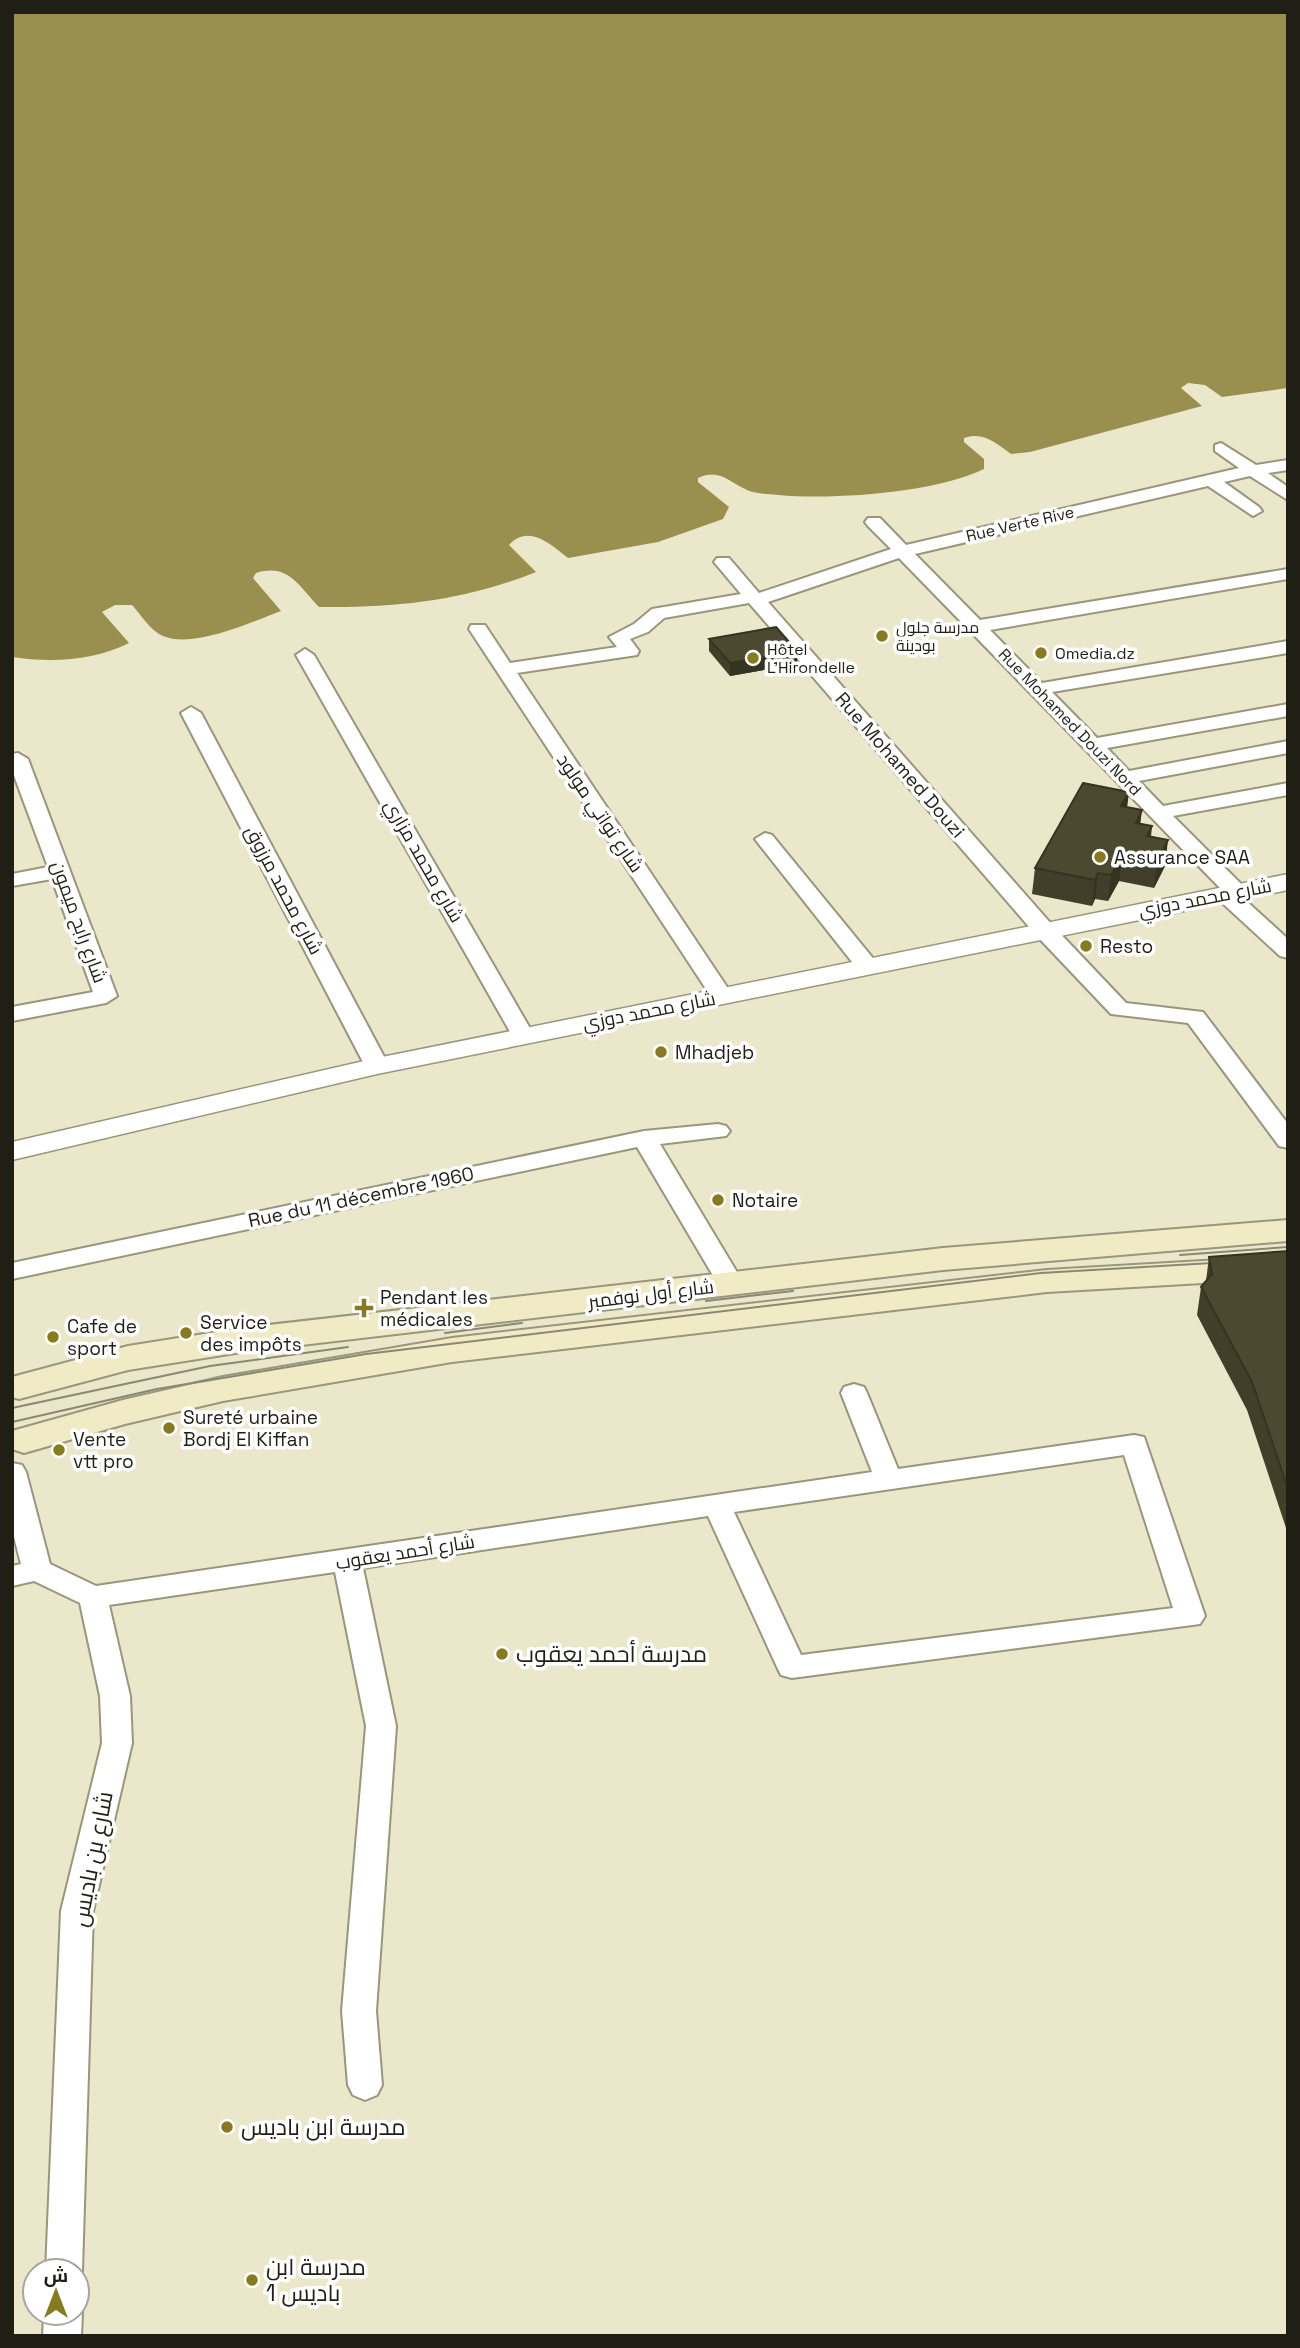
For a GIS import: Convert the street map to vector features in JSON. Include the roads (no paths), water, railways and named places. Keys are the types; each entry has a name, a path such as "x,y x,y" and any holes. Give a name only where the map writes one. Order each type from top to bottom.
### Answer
{"main road":[{"name":"شارع أول نوفمبر","path":"15,1386 128,1358 242,1340 943,1259 1288,1230"},
{"name":"شارع أول نوفمبر","path":"16,1453 123,1412 223,1389 452,1350 1047,1281 1288,1268"},
{"path":"15,1386 35,1396 40,1407 40,1419 16,1453"}],"street":[{"path":"1221,448 1288,495"},
{"name":"Rue Verte Rive","path":"504,669 630,651 618,637 641,628 658,613 755,598 903,551 1254,470 1288,465"},
{"path":"1211,480 1253,511"},
{"name":"Rue Mohamed Douzi Nord","path":"874,522 1125,778 1288,951"},
{"name":"Rue Mohamed Douzi","path":"723,562 1045,931 1118,1009 1195,1017 1288,1141"},
{"path":"978,626 1288,574"},
{"name":"شارع تواتي مولود","path":"478,629 722,996"},
{"path":"1038,689 1288,647"},
{"name":"شارع محمد مزاري","path":"305,654 524,1037"},
{"path":"1093,745 1288,710"},
{"name":"شارع محمد مرزوق","path":"191,713 377,1066"},
{"path":"1125,778 1288,747"},
{"name":"شارع رابح ميمون","path":"12,1014 106,996 18,759"},
{"path":"1158,813 1288,789"},
{"path":"765,839 868,967"},
{"path":"12,880 62,872"},
{"name":"شارع محمد دوزي","path":"12,1151 377,1066 1288,882"},
{"name":"Rue du 11 décembre 1960","path":"12,1271 644,1138 715,1131"},
{"path":"644,1138 731,1284"},
{"path":"854,1392 888,1479"},
{"name":"شارع أحمد يعقوب","path":"93,1597 347,1561 716,1503 1134,1444 1190,1616 792,1667 716,1503"},
{"path":"16,1453 24,1573 93,1597"},
{"path":"347,1561 381,1727 359,2011 365,2085"},
{"name":"شارع بن باديس","path":"65,2257 77,1911 117,1743 115,1696 93,1597"}],"tram line":[{"path":"1180,1255 1288,1247"},
{"path":"12,1422 157,1389 366,1354 1041,1273 1229,1262"},
{"path":"706,1301 793,1291"},
{"path":"445,1333 522,1323"},
{"path":"12,1408 210,1366 348,1347"}],"place":[{"name":"مدرسة جلول بودينة","path":"882,636"},
{"name":"Omedia.dz","path":"1041,653"},
{"name":"Hôtel L'Hirondelle","path":"753,658"},
{"name":"Assurance SAA","path":"1100,857"},
{"name":"Resto","path":"1086,946"},
{"name":"Mhadjeb","path":"661,1052"},
{"name":"Notaire","path":"718,1200"},
{"name":"Pendant les médicales","path":"364,1308"},
{"name":"Service des impôts","path":"186,1333"},
{"name":"Cafe de sport","path":"53,1337"},
{"name":"Sureté urbaine Bordj El Kiffan","path":"169,1428"},
{"name":"Vente vtt pro","path":"59,1450"},
{"name":"مدرسة أحمد يعقوب","path":"502,1654"},
{"name":"مدرسة ابن باديس","path":"227,2127"},
{"name":"مدرسة ابن باديس 1","path":"252,2280"}]}
